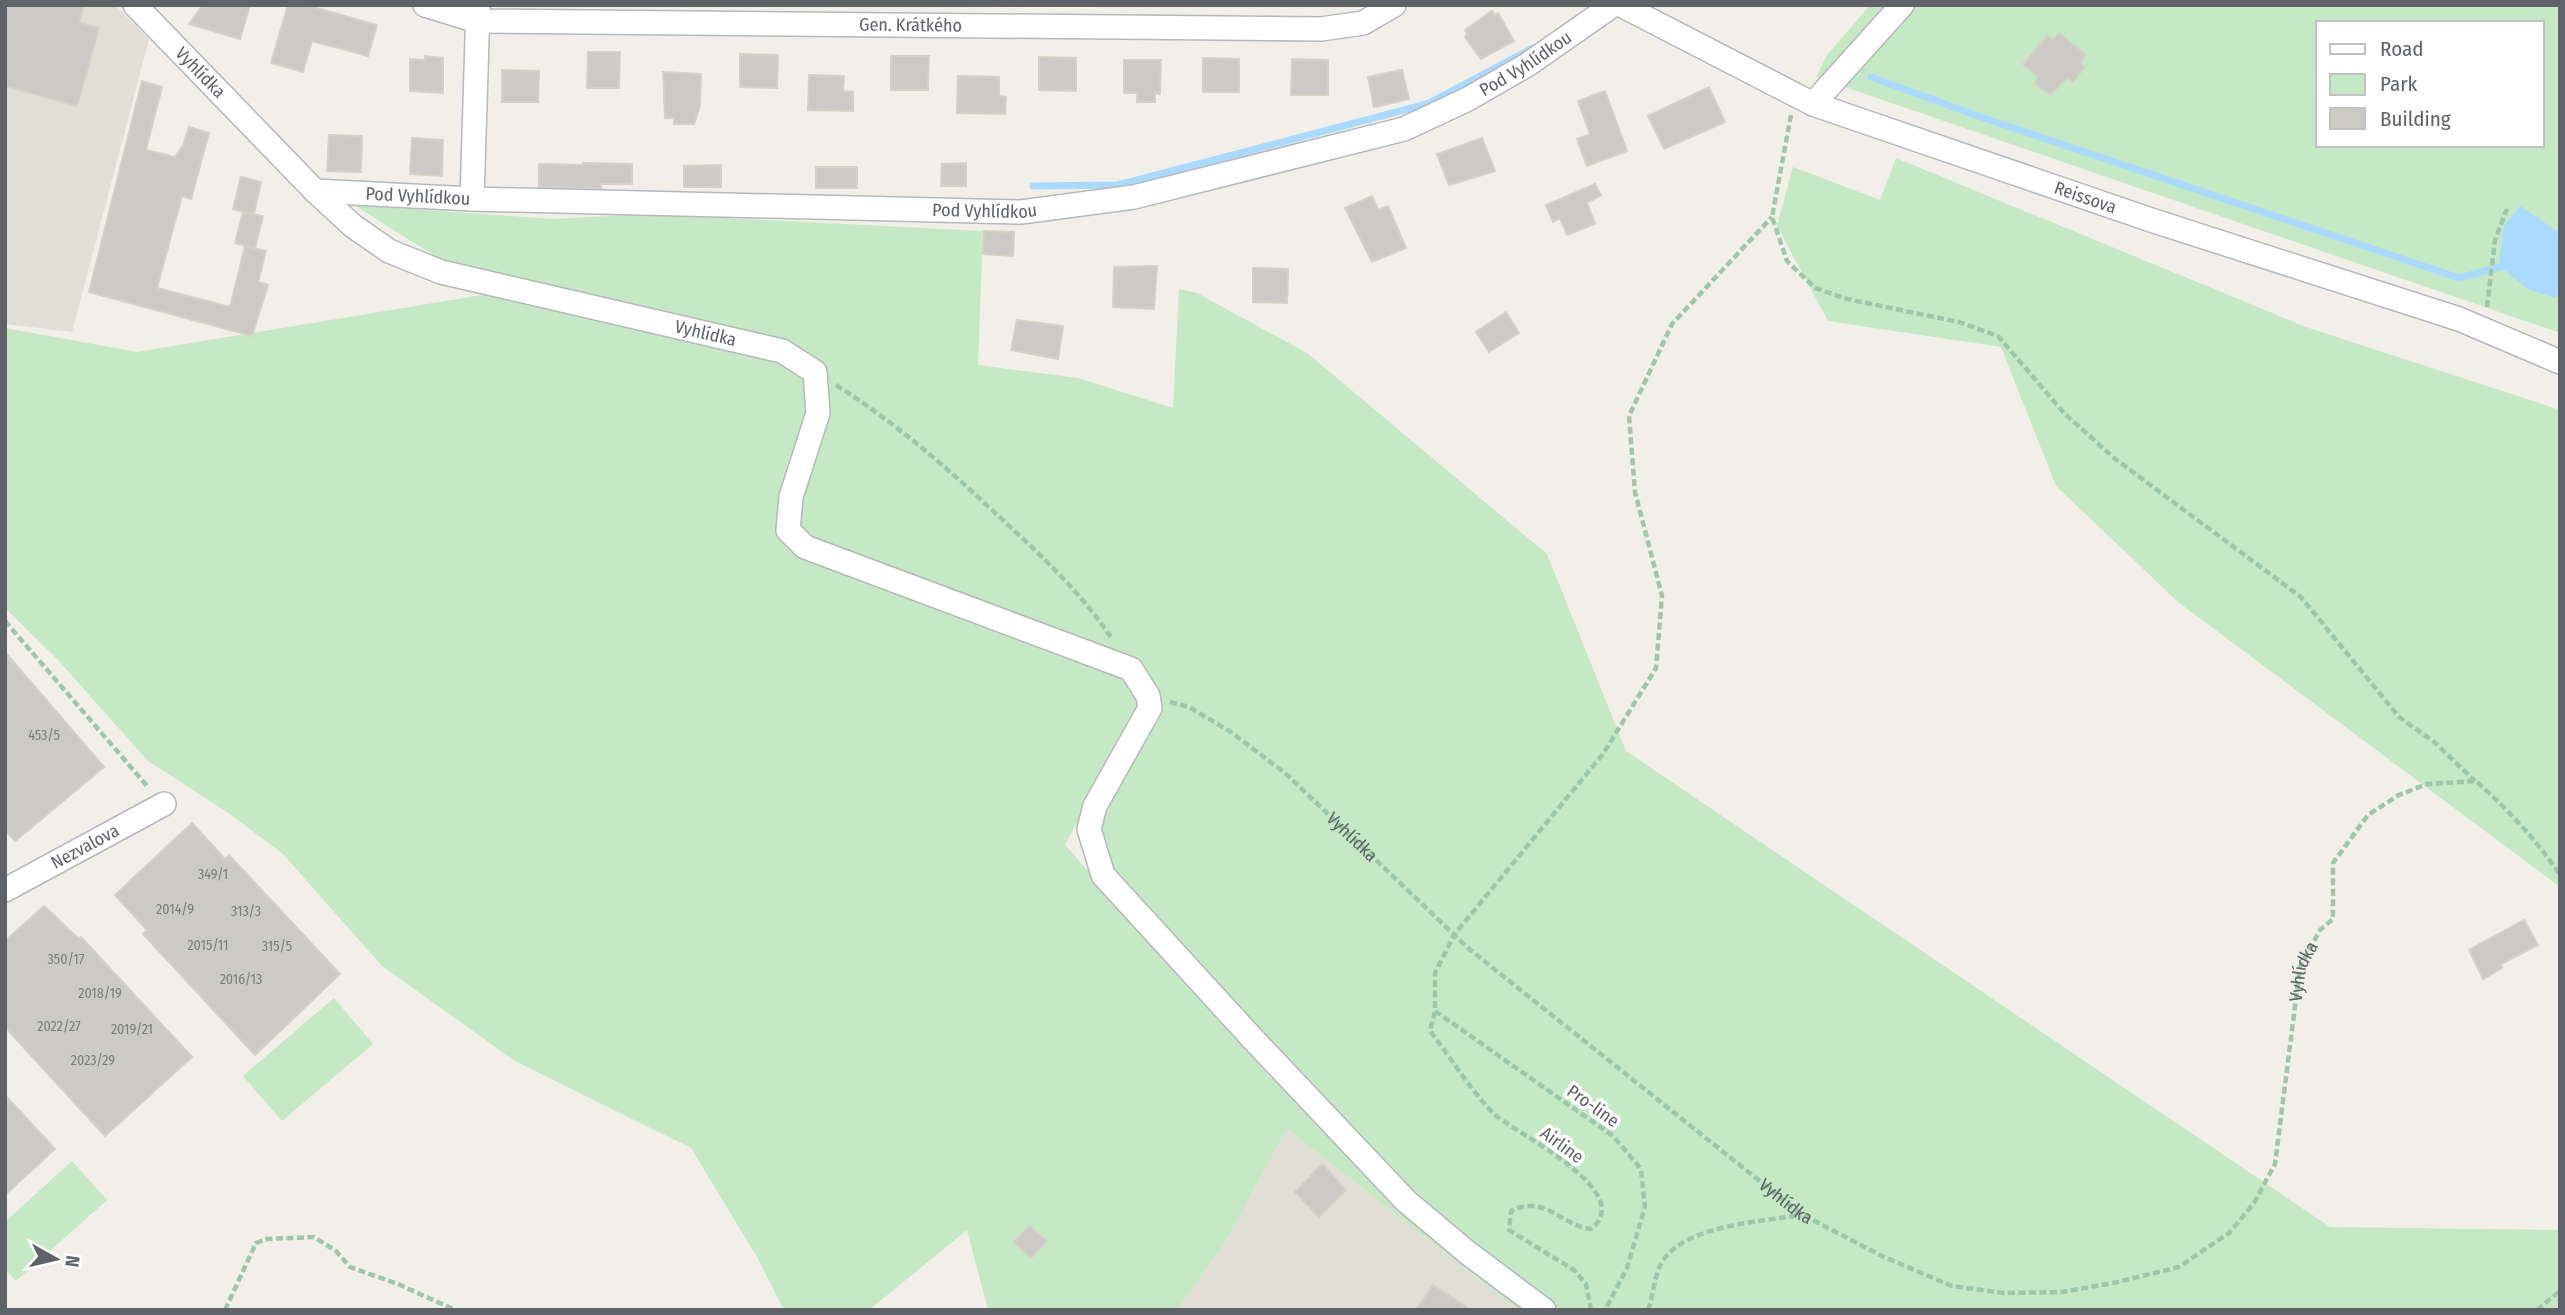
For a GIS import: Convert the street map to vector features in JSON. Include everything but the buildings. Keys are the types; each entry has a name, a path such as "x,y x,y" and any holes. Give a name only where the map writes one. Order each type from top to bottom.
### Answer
{"street":[{"name":"Vyhlídka","path":"135,5 315,191 353,226 389,251 441,272 782,351 815,372"},
{"name":"Gen. Krátkého","path":"425,5 477,13 1321,29 1363,23 1394,5"},
{"name":"Pod Vyhlídkou","path":"315,191 472,199 1021,212 1134,197 1404,129 1468,99 1527,65 1613,5"},
{"name":"Reissova","path":"1621,5 1804,99 2151,220 2483,328 2560,362"},
{"path":"1804,99 1902,5"},
{"path":"472,199 477,13"},
{"path":"815,372 818,413 791,497 788,530 805,547 1131,669 1148,696 1150,708 1095,806 1089,829 1103,874 1406,1200 1468,1253 1544,1310"},
{"name":"Nezvalova","path":"5,890 164,804"}],"path":[{"path":"1435,1011 1435,973 1454,935 1603,754 1656,668 1662,596 1635,492 1629,416 1672,324 1772,217 1804,99"},
{"path":"2483,328 2495,240 2507,209"},
{"path":"1772,217 1787,261 1815,288 1847,299 1959,322 1998,336 2064,412 2114,457 2301,597 2399,717 2432,741 2511,812 2540,845 2560,875"},
{"path":"815,372 886,417 946,466 1049,563 1110,635 1131,669"},
{"path":"5,621 164,804"},
{"name":"Vyhlídka","path":"1148,696 1189,707 1231,732 1285,773 1454,935 1663,1106 1801,1214 1884,1257 1952,1286 2004,1293 2062,1292 2179,1267 2229,1233 2255,1203 2275,1164 2300,967 2320,930 2333,919 2333,863 2368,815 2399,795 2427,784 2476,781"},
{"name":"Airline","path":"1435,1011 1430,1031 1479,1097 1495,1115 1577,1170 1597,1195 1601,1212 1597,1224 1591,1229 1575,1227 1561,1215 1543,1206 1523,1205 1511,1211 1509,1230 1574,1270 1586,1284 1591,1310"},
{"name":"Pro-line","path":"1435,1011 1613,1136 1641,1170 1645,1207 1627,1268 1605,1310"},
{"path":"1648,1310 1659,1268 1671,1250 1689,1238 1702,1233 1801,1214"},
{"path":"225,1310 256,1243 267,1239 314,1237 336,1251 350,1267 398,1284 455,1310"},
{"path":"2537,1310 2560,1291"}],"shaded area":[{"path":"5,5 115,5 149,39 72,332 5,324"},
{"path":"815,5 1097,5 1096,9"},
{"path":"1287,1129 1518,1310 1177,1310 1227,1239"}],"green space":[{"path":"1870,5 2560,5 2560,333 1816,77 1827,55"},
{"path":"1896,158 2306,327 2560,410 2560,887 2178,602 2056,486 2001,347 1828,321 1777,226 1793,167 1880,200"},
{"path":"354,205 553,219 646,214 983,231 978,365 1078,378 1173,408 1179,289 1197,293 1307,353 1547,554 1626,751 2330,1227 2560,1230 2560,1310 1518,1310 1287,1129 1227,1239 1177,1310 988,1310 967,1230 869,1310 784,1310 757,1257 691,1148 515,1061 382,966 282,853 227,812 148,761 57,659 5,608 5,328 137,352 494,293","holes":["1123,739 1095,849 1203,967 1228,1029 1065,845"]},
{"path":"334,998 373,1044 282,1121 243,1076"},
{"path":"72,1161 107,1200 16,1281 5,1269 5,1222"}],"water":[{"path":"2520,206 2560,233 2560,288 2556,298 2527,289 2499,265 2504,226"}],"waterway":[{"path":"1033,186 1118,185 1427,104 1533,48"},
{"path":"1871,77 1978,116 2459,278 2507,265"}]}
